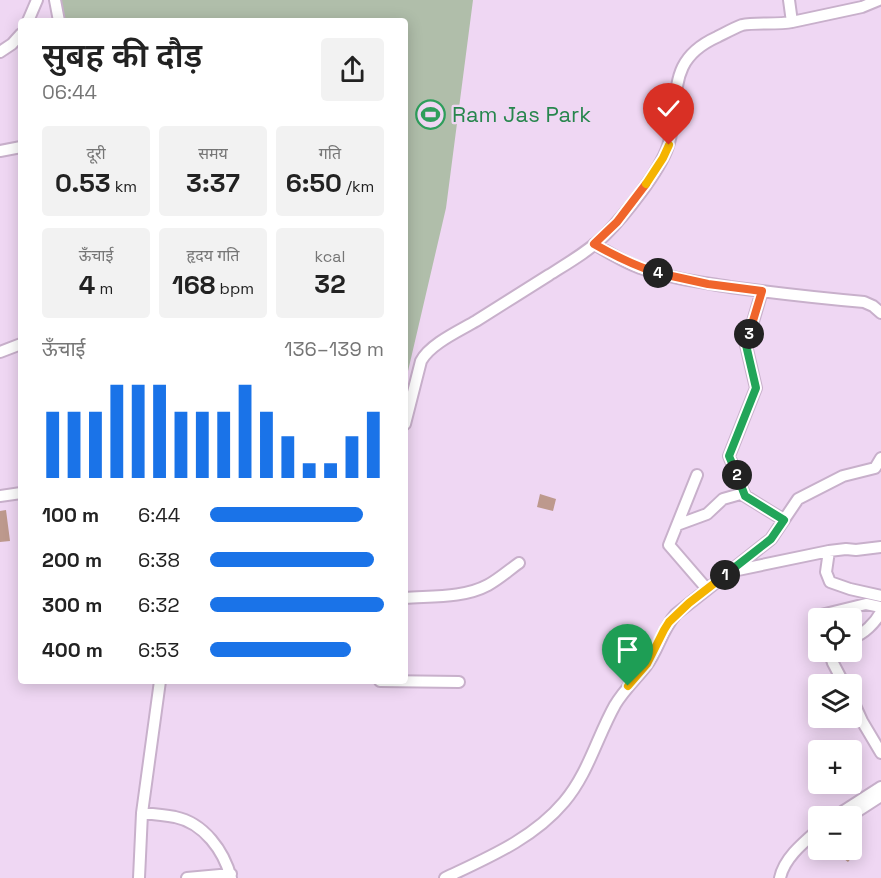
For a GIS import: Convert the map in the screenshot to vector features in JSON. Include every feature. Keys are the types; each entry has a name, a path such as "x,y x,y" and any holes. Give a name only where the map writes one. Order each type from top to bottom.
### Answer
{"street":[{"path":"29,18 37,0"},
{"path":"55,0 58,18"},
{"path":"789,0 792,22"},
{"path":"408,412 421,361 425,354 579,256 610,229 632,203 663,158 669,145 680,72 688,56 710,40 743,25 792,22 862,7 879,0"},
{"path":"0,52 18,37"},
{"path":"0,151 18,148"},
{"path":"594,244 619,258 658,273 708,284 864,302 881,313"},
{"path":"762,291 746,345 756,388 729,456 745,496 784,520"},
{"path":"0,352 18,345"},
{"path":"445,878 507,848 552,815 565,801 584,772 615,706 647,664 669,622 689,603 771,539 798,499 843,476 875,468 881,458"},
{"path":"696,475 669,545 707,589"},
{"path":"0,496 18,493"},
{"path":"677,525 707,514 723,499 744,494"},
{"path":"730,572 829,551 881,547"},
{"path":"829,551 826,572 830,582 881,596"},
{"path":"408,598 472,591 487,585 519,563"},
{"path":"850,608 866,604 881,607"},
{"path":"862,633 876,621 881,612"},
{"path":"408,681 459,682"},
{"path":"139,878 142,813 160,684"},
{"path":"862,721 881,753"},
{"path":"852,806 881,787"},
{"path":"862,808 881,796"},
{"path":"142,813 177,817 189,822 207,835 223,855 231,876 187,878"},
{"path":"781,878 781,872 786,863 808,838"},
{"path":"781,878 808,849"}],"green space":[{"name":"Ram Jas Park","path":"60,0 473,0 446,208 408,371 408,18 63,18"}],"building":[{"path":"540,494 556,499 553,511 537,507"},
{"path":"6,510 10,541 0,542 0,511"}],"place":[{"name":"Ram Jas Park","path":"431,114"}],"route":[{"path":"628,686 647,664 664,630 676,614 771,539 784,520 745,496 729,456 756,388 746,345 762,291 672,277 639,267 594,244 617,222 632,203 655,172 669,145"}]}
